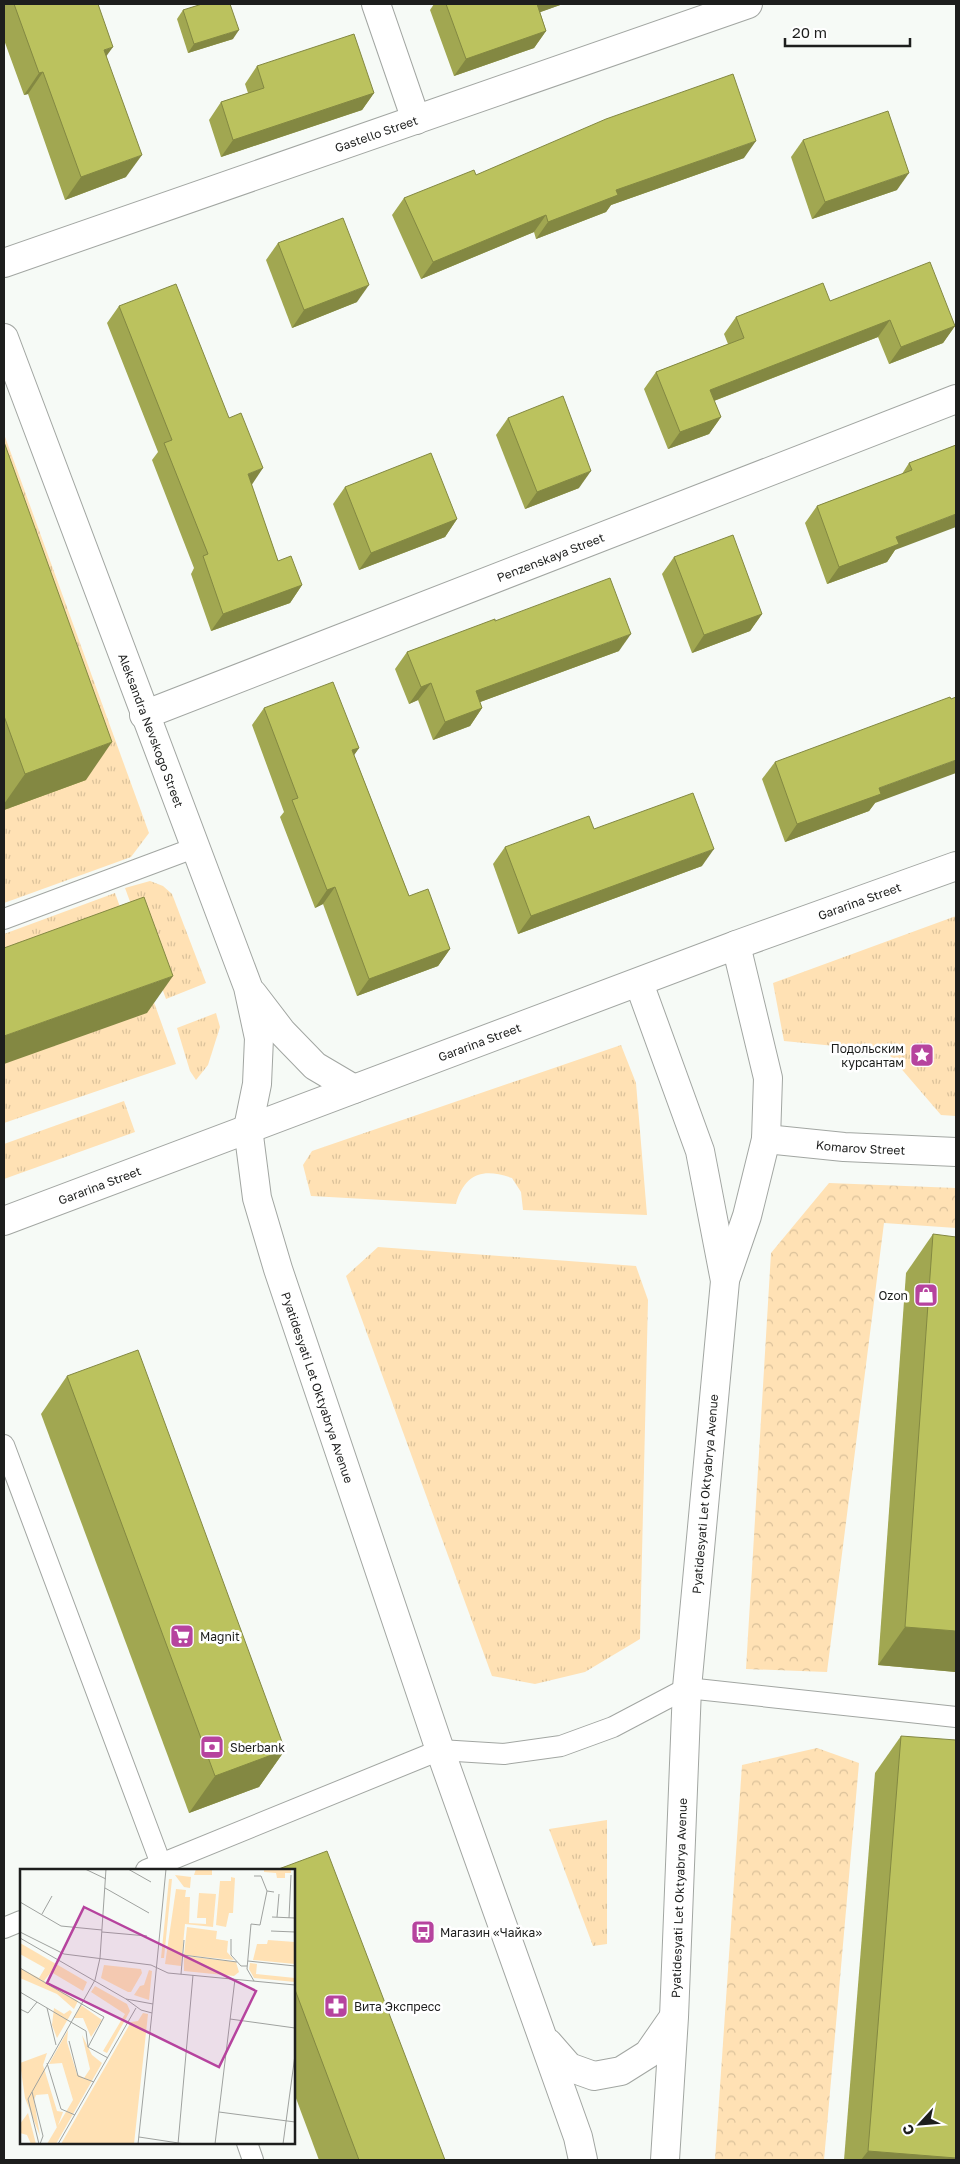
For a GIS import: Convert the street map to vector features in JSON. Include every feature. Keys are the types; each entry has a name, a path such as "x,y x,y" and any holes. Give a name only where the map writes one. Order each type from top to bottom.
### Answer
{"main road":[{"path":"376,4 416,120"},
{"name":"Gastello Street","path":"4,263 748,4"},
{"name":"Aleksandra Nevskogo Street","path":"4,338 194,848 248,987 259,1038 257,1084 248,1128"},
{"name":"Penzenskaya Street","path":"144,715 956,399"},
{"name":"Gararina Street","path":"4,1221 736,945 956,866"},
{"path":"725,1281 746,1216 766,1139 768,1078 736,945"},
{"name":"Pyatidesyati Let Oktyabrya Avenue","path":"639,983 700,1151 725,1281 687,1688 674,2018 665,2160"},
{"path":"248,987 282,1032 314,1066 354,1089"},
{"name":"Pyatidesyati Let Oktyabrya Avenue","path":"248,1128 257,1198 278,1269 440,1750 578,2137 583,2160"},
{"name":"Komarov Street","path":"766,1139 844,1147 956,1152"},
{"name":"Pyatidesyati Let Oktyabrya Avenue","path":"544,2038 569,2067 594,2076 621,2071 648,2054 674,2018"}],"lane":[{"path":"4,919 194,848"},
{"path":"4,1444 150,1869 440,1750 504,1754 561,1746 613,1728 687,1688 956,1717"},
{"path":"4,1928 20,1921"},
{"path":"246,2144 253,2160"}],"green space":[{"path":"4,434 149,833 131,857 4,903"},
{"path":"150,881 163,886 172,894 206,983 166,999 125,888"},
{"path":"115,893 176,1064 4,1123 4,934"},
{"path":"956,916 956,1116 941,1115 886,1051 784,1041 773,983"},
{"path":"216,1013 220,1027 208,1065 196,1080 190,1071 177,1028"},
{"path":"621,1045 636,1083 647,1215 523,1210 521,1192 512,1178 492,1173 476,1176 464,1185 456,1204 311,1196 303,1165 312,1151"},
{"path":"124,1101 135,1132 4,1179 4,1144"},
{"path":"829,1183 956,1188 956,1228 884,1223 827,1672 746,1669 771,1253"},
{"path":"378,1247 636,1266 648,1300 640,1639 585,1672 535,1684 492,1676 346,1276"},
{"path":"817,1748 859,1763 824,2160 715,2160 742,1765"},
{"path":"607,1820 607,1944 593,1946 549,1829"}],"building":[{"path":"14,4 98,4 113,47 104,50 142,155 81,177 43,72 39,73"},
{"path":"202,4 230,4 239,30 194,44 183,10"},
{"path":"446,4 537,4 546,31 466,59"},
{"path":"354,34 374,93 233,140 221,102 264,88 257,66"},
{"path":"733,74 756,141 616,190 618,195 548,222 546,215 433,262 404,198 474,170 476,175 606,119"},
{"path":"888,111 909,173 825,202 803,140"},
{"path":"343,218 369,285 304,310 278,243"},
{"path":"930,262 955,326 901,347 890,320 710,390 721,417 680,432 656,372 744,338 736,317 823,283 830,301"},
{"path":"176,284 229,418 241,413 263,468 248,474 278,561 291,556 302,585 223,614 203,556 208,554 164,443 172,440 119,306"},
{"path":"563,396 591,471 537,492 508,418"},
{"path":"4,442 112,742 25,774 4,716"},
{"path":"956,445 956,514 896,537 899,544 839,567 817,506 912,470 909,463"},
{"path":"431,453 457,519 371,553 345,487"},
{"path":"733,535 762,614 704,635 674,557"},
{"path":"610,578 631,634 476,691 482,708 445,722 431,683 421,687 407,652"},
{"path":"333,682 359,748 352,750 409,896 428,889 450,949 369,979 335,887 327,890 292,800 298,798 264,708"},
{"path":"950,697 951,699 956,697 956,760 879,788 881,794 797,824 775,762"},
{"path":"693,793 714,849 531,916 505,847 589,816 594,829"},
{"path":"144,897 173,976 4,1036 4,948"},
{"path":"933,1234 956,1237 956,1631 905,1627"},
{"path":"138,1350 285,1750 215,1776 67,1376"},
{"path":"901,1736 956,1740 956,2158 868,2151"},
{"path":"327,1851 445,2160 359,2160 295,1990 295,1869 279,1869"}],"place":[{"name":"Подольским курсантам","path":"922,1055"},
{"name":"Ozon","path":"926,1295"},
{"name":"Magnit","path":"182,1636"},
{"name":"Sberbank","path":"212,1747"},
{"name":"Магазин «Чайка»","path":"423,1932"},
{"name":"Вита Экспресс","path":"336,2006"}]}
